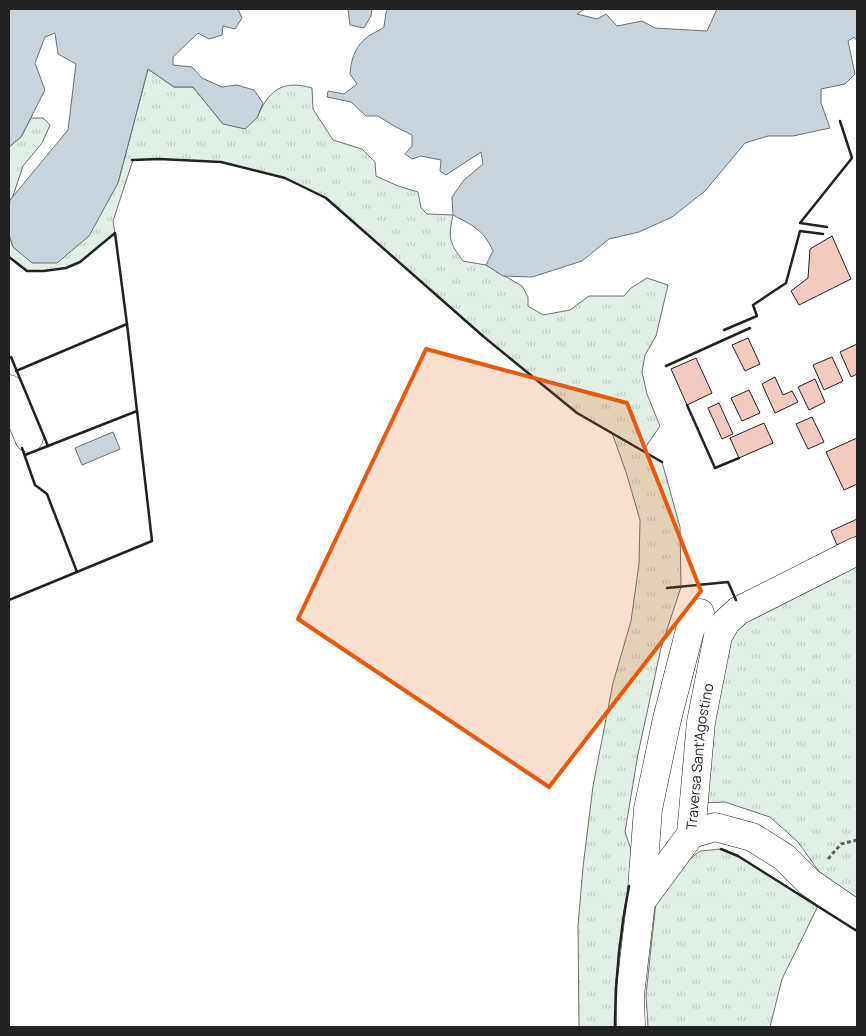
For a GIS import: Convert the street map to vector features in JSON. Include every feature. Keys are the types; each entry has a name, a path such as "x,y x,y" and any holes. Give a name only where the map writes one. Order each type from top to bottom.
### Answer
{"street":[{"path":"9,389 29,438"},
{"name":"Traversa Sant'Agostino","path":"631,1027 630,995 641,902 691,834 701,722 718,636 726,622 738,611 857,551"},
{"path":"641,902 648,809 667,719 690,630 700,613"},
{"path":"667,719 701,722"},
{"path":"691,834 715,827 752,837 784,857 809,882 857,915"}],"path":[{"path":"809,882 841,844 857,840"}],"highlighted area":[{"path":"426,349 627,403 701,591 549,787 298,619"}],"green space":[{"path":"148,69 174,87 193,87 223,124 257,118 271,94 284,86 292,85 312,88 313,109 333,140 362,149 375,162 376,176 398,186 418,192 421,208 427,214 453,215 450,229 451,240 463,261 486,265 522,286 528,297 528,306 543,315 570,310 589,296 624,296 631,288 647,278 668,285 656,336 645,355 642,372 647,394 660,426 643,451 662,462 680,527 681,587 661,648 638,754 625,832 634,858 624,910 615,989 615,1027 579,1027 578,926 593,786 613,683 631,621 639,564 640,520 612,433 577,413 484,337 326,198 285,178 221,162 159,159 133,160 113,221 115,233 80,262 66,268 27,271 9,257 9,235 13,247 33,263 118,183"},
{"path":"31,118 43,118 50,125 42,143 23,166 9,208 9,147 21,137"},
{"path":"857,562 857,905 830,887 798,842 770,817 725,802 701,803 723,650 739,620"},
{"path":"721,849 738,856 818,906 782,979 770,1027 648,1027 646,995 656,901 685,863 700,851"}],"shaded area":[{"path":"9,9 238,9 242,18 235,29 223,26 222,35 209,39 198,33 173,57 173,65 192,67 202,78 222,87 237,85 254,90 263,103 257,118 245,129 223,124 193,87 174,87 148,69 118,183 89,236 57,263 32,263 13,247 9,235 10,200 68,130 76,64 58,54 55,33 45,37 35,63 45,90 21,137 9,147"},
{"path":"348,9 372,9 371,16 364,28 350,25"},
{"path":"388,9 585,9 577,14 597,19 606,14 617,26 642,21 655,28 707,31 717,9 857,9 857,41 854,37 848,41 855,74 845,84 821,89 821,103 830,128 793,136 768,136 745,143 705,191 672,217 639,232 609,239 582,261 532,277 503,276 486,265 493,251 486,238 472,225 453,215 452,197 464,180 483,164 481,152 446,175 440,171 441,160 421,156 412,159 405,154 412,146 412,135 378,116 366,116 351,102 327,97 328,91 344,94 357,84 350,74 354,56 358,47 366,38 384,27"},
{"path":"113,432 120,449 82,465 75,448"}],"building":[{"path":"832,236 851,279 799,305 791,291 808,278 810,249"},
{"path":"748,338 760,364 745,371 732,345"},
{"path":"857,344 857,374 851,377 840,352"},
{"path":"832,357 843,381 824,390 813,365"},
{"path":"696,358 712,393 687,405 671,369"},
{"path":"775,377 783,395 792,391 798,402 775,413 762,384"},
{"path":"815,379 825,402 809,410 798,387"},
{"path":"749,390 760,413 742,421 731,398"},
{"path":"719,403 733,434 722,439 708,408"},
{"path":"812,417 824,442 808,449 796,424"},
{"path":"764,423 773,443 739,458 730,438"},
{"path":"857,438 857,484 844,490 826,452"},
{"path":"857,519 857,536 837,545 831,531"}],"wall":[{"path":"827,227 800,223 852,158 840,121"},
{"path":"132,160 159,159 221,162 285,178 326,198 484,337 577,413 662,462"},
{"path":"724,330 757,316 753,305 786,283 800,231 823,234"},
{"path":"9,257 27,271 66,268 80,262 115,233 152,541 9,600"},
{"path":"16,371 127,324"},
{"path":"666,366 750,328"},
{"path":"9,358 11,357 48,446"},
{"path":"687,405 715,468 739,458"},
{"path":"25,455 137,411"},
{"path":"22,448 35,485 47,494 77,572"},
{"path":"667,588 728,582 736,600"},
{"path":"721,849 738,856 857,931"},
{"path":"615,1027 619,956 629,886"}]}
